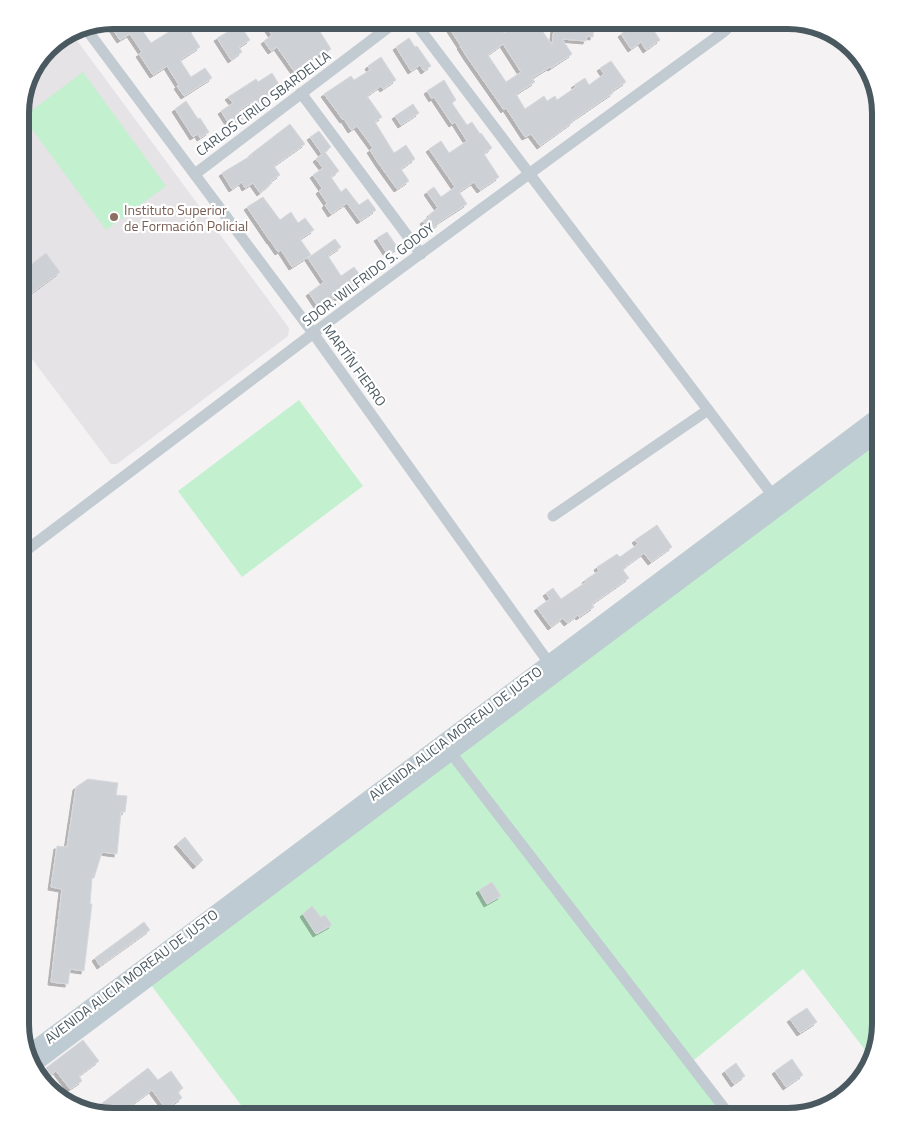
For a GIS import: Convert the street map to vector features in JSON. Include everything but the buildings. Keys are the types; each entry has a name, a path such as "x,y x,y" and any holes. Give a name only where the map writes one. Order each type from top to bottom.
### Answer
{"main road":[{"name":"AVENIDA ALICIA MOREAU DE JUSTO","path":"33,1050 554,668 777,500 872,421"},
{"name":"AVENIDA ALICIA MOREAU DE JUSTO","path":"777,500 872,437"},
{"name":"AVENIDA ALICIA MOREAU DE JUSTO","path":"37,1062 451,753 554,668"}],"street":[{"name":"CARLOS CIRILO SBARDELLA","path":"195,174 386,29"},
{"path":"419,29 777,500"},
{"name":"SDOR. WILFRIDO S. GODOY","path":"29,548 313,333 726,29"},
{"name":"MARTÍN FIERRO","path":"89,33 313,333 554,668"},
{"path":"301,93 420,254"},
{"path":"553,516 708,410"},
{"path":"451,753 724,1108"}],"shaded area":[{"name":"Instituto Superior de Formación Policial","path":"75,38 289,328 288,336 117,464 111,464 29,355 29,108 37,76 46,62 57,50"}],"green space":[{"path":"83,72 166,186 106,230 29,125 29,112"},
{"path":"299,400 363,486 242,577 178,491"},
{"path":"872,437 872,1035 867,1053 803,969 688,1065 721,1108 243,1108 148,981"}],"place":[{"name":"Instituto Superior de Formación Policial","path":"114,217"}]}
